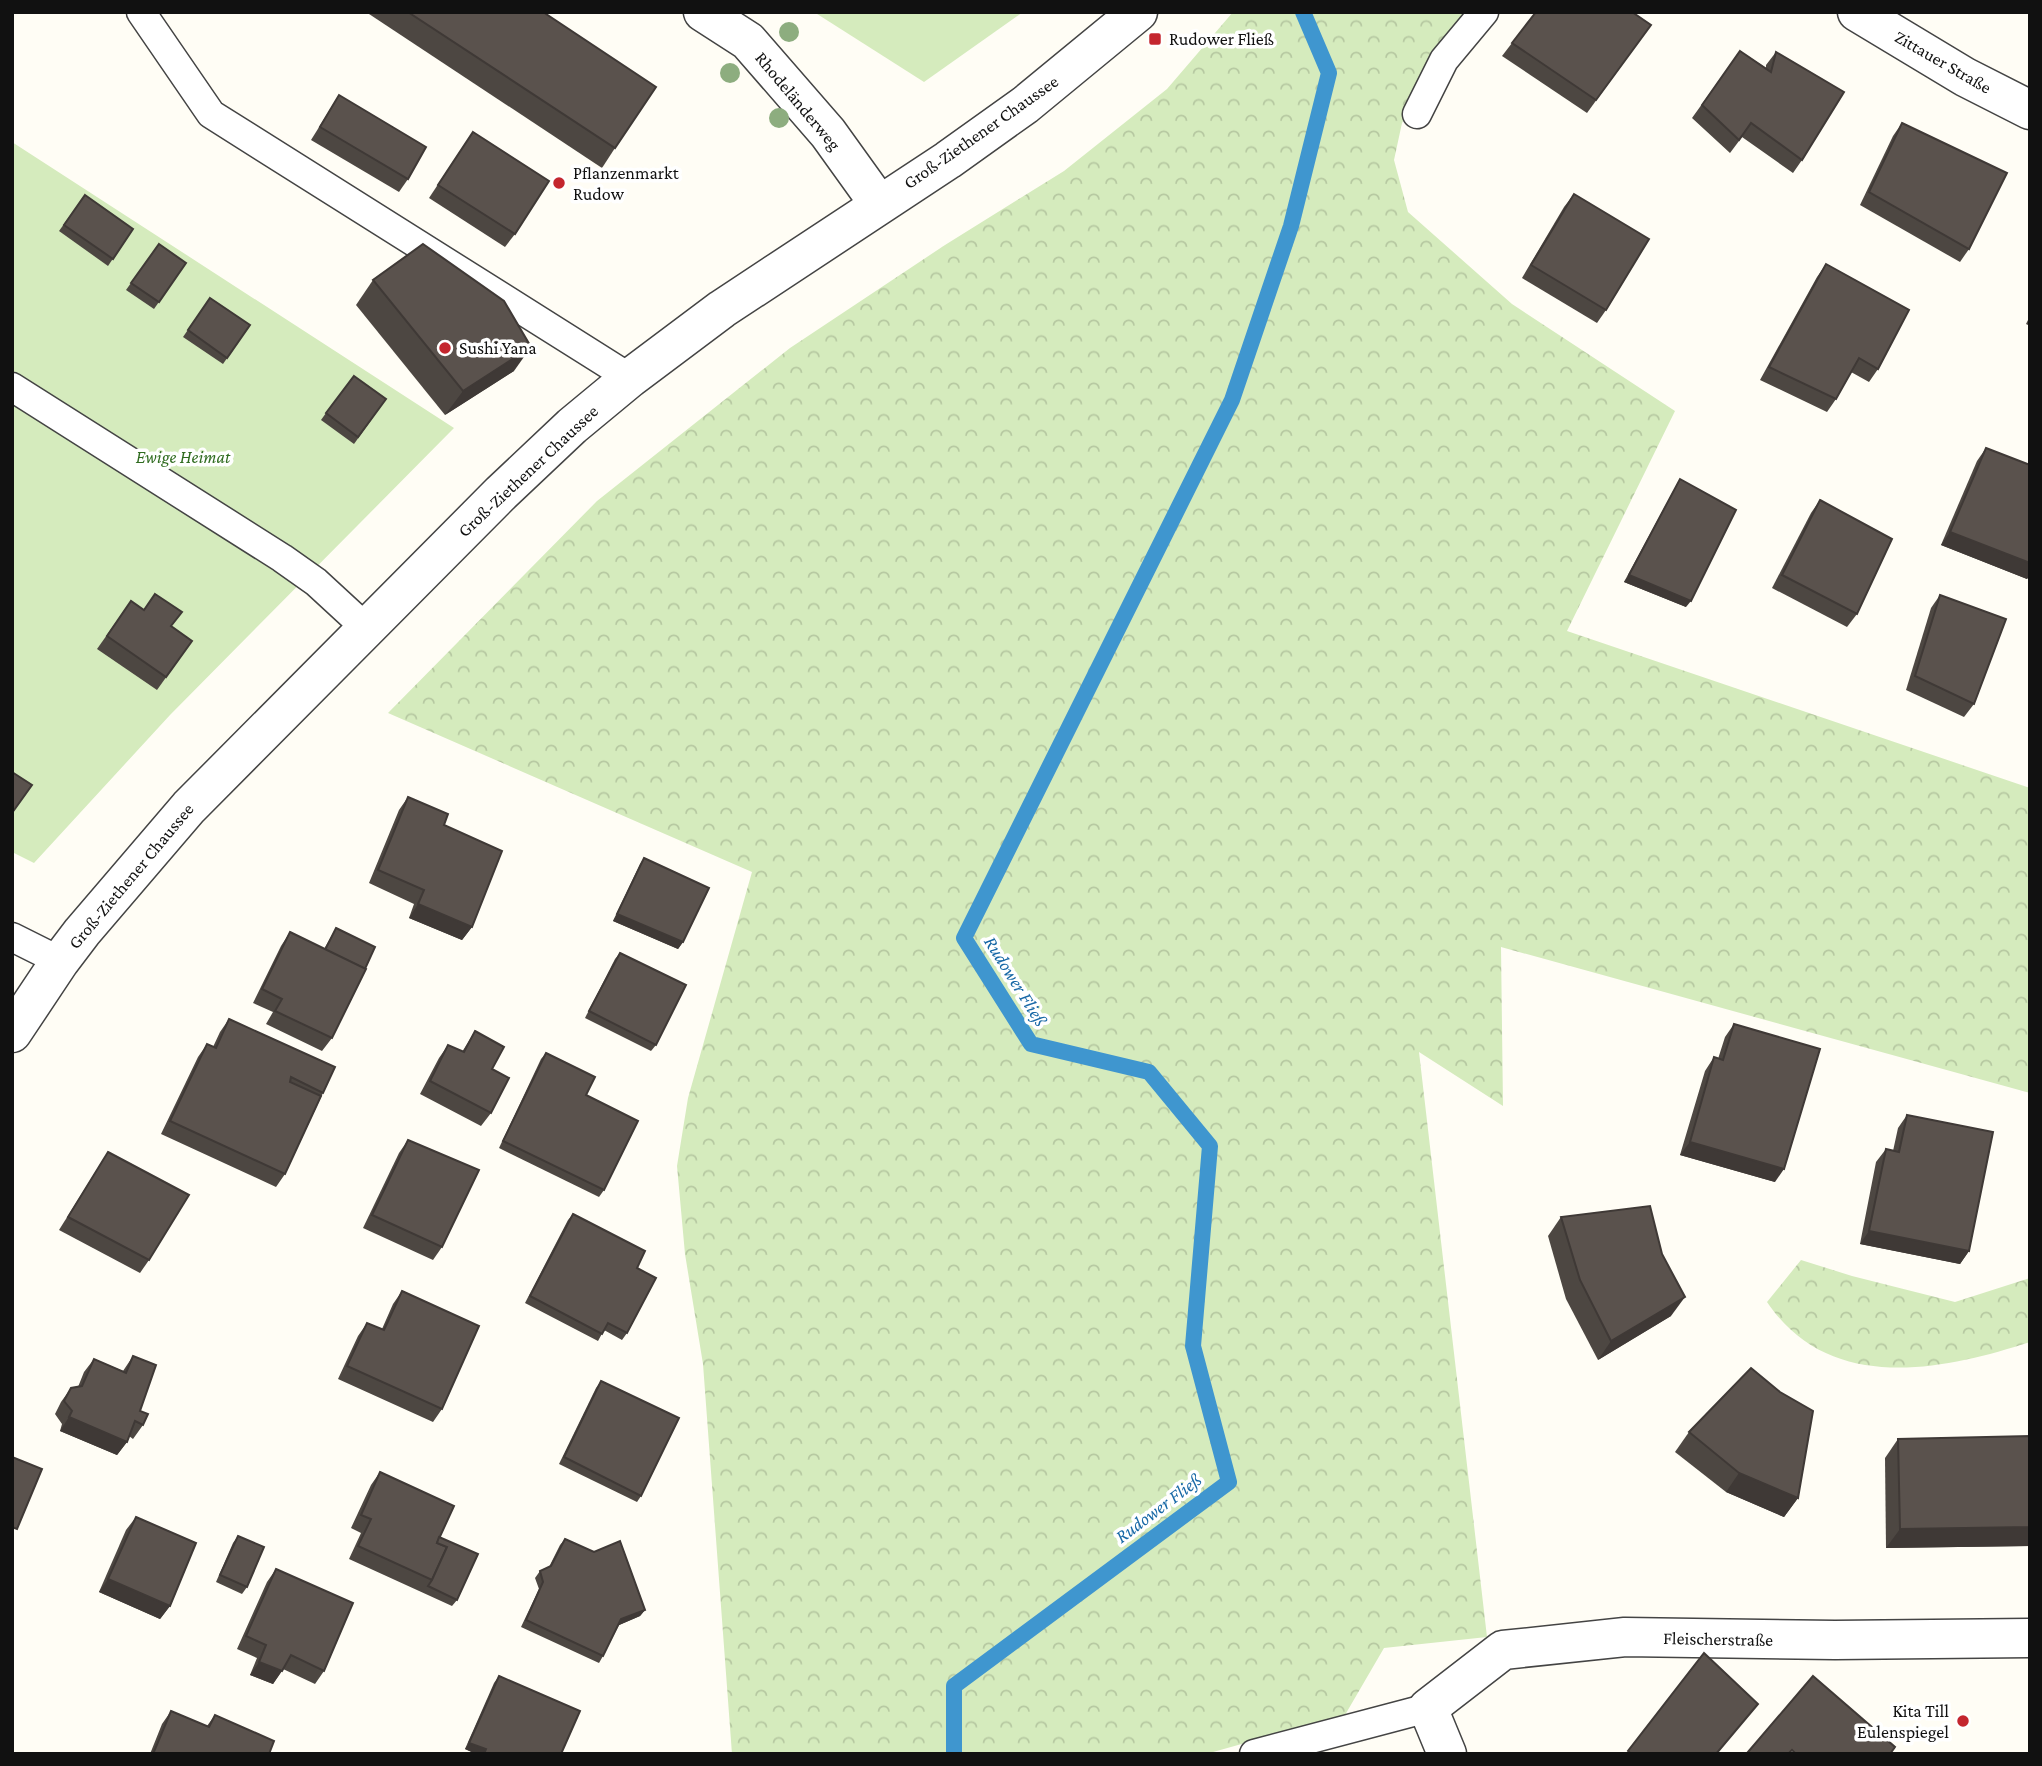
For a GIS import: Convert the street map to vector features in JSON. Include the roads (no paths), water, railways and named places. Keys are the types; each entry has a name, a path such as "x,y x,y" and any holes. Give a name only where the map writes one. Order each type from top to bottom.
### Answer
{"street":[{"name":"Rhodeländerweg","path":"704,12 748,41 814,116 878,204"},
{"name":"Groß-Ziethener Chaussee","path":"12,1034 60,961 116,890 189,807 509,485 572,426 629,378 722,309 948,160 1025,105 1138,12"},
{"name":"Zittauer Straße","path":"1857,12 1965,77 2030,110"},
{"name":"Fleischerstraße","path":"1427,1708 1503,1650 1625,1637 1835,1640 2030,1638"},
{"path":"1427,1708 1447,1754"}],"lane":[{"path":"141,12 211,114 629,378"},
{"path":"1417,114 1444,60 1484,12"},
{"path":"12,387 282,558 316,582 367,629"},
{"path":"12,937 60,961"},
{"path":"1254,1754 1427,1708"}],"waterway":[{"name":"Rudower Fließ","path":"954,1754 954,1686 1229,1482 1193,1346 1210,1146 1149,1072 1031,1044 964,938 1232,400 1291,226 1329,73 1303,12"}],"place":[{"name":"Rudower Fließ","path":"1155,39"},
{"name":"Pflanzenmarkt Rudow","path":"559,183"},
{"name":"Sushi Yana","path":"445,348"},
{"name":"Kita Till Eulenspiegel","path":"1963,1721"}],"park label":[{"name":"Ewige Heimat","path":"183,457"}]}
